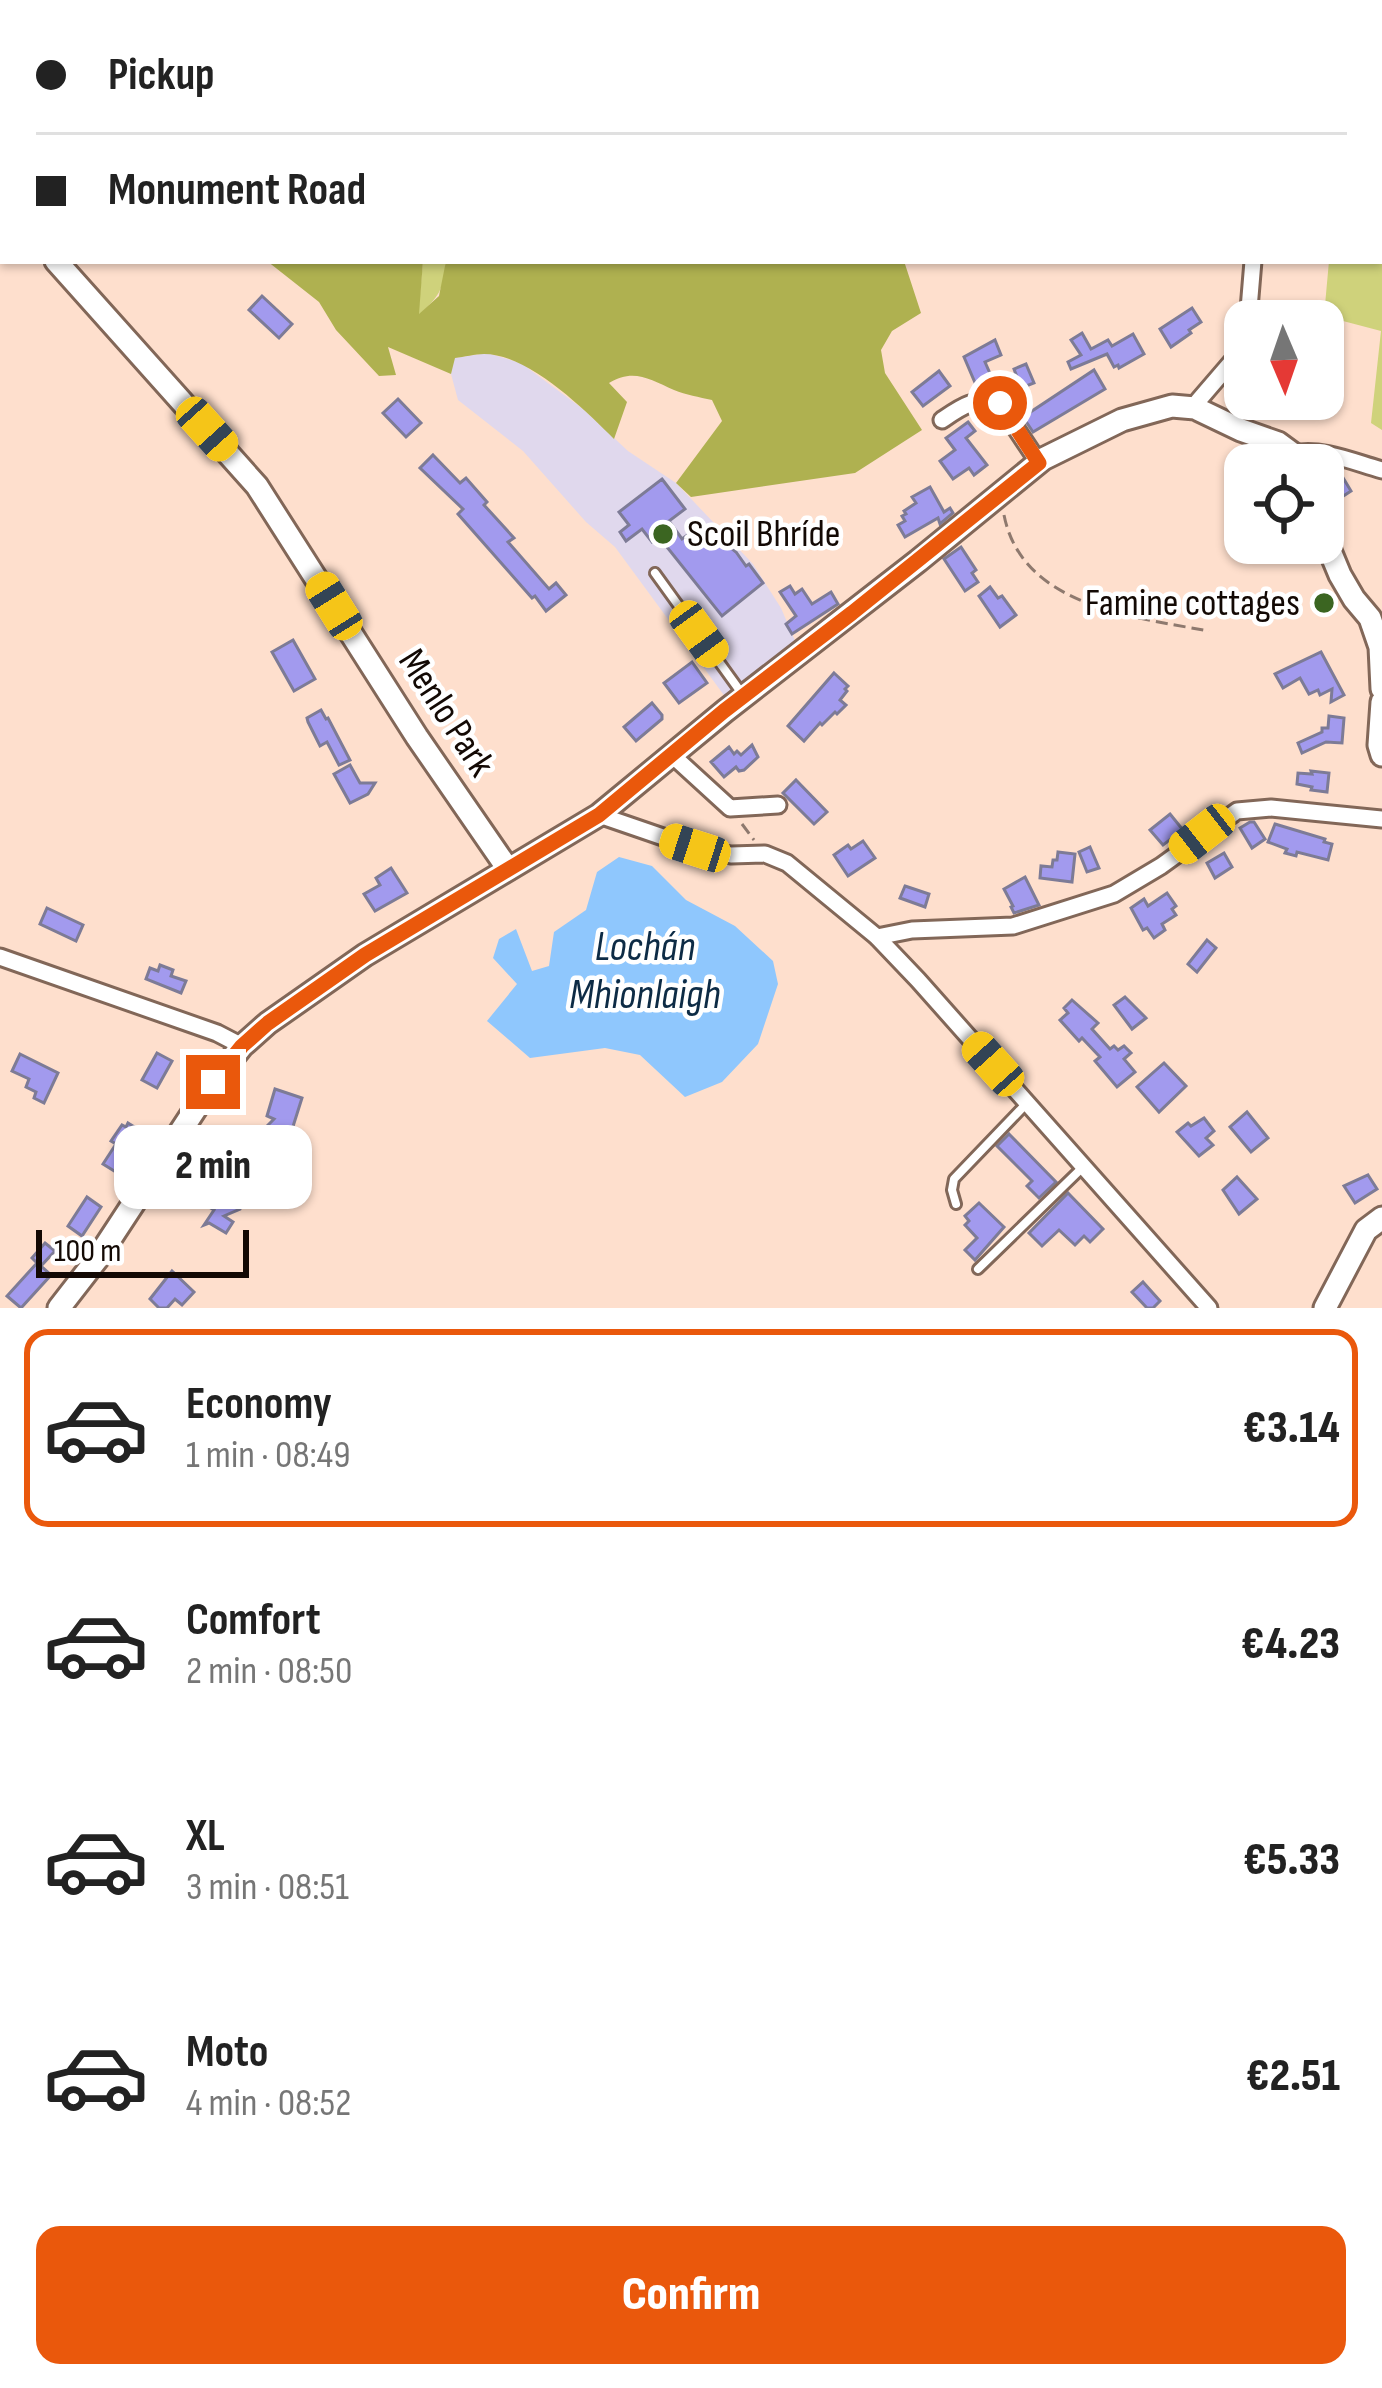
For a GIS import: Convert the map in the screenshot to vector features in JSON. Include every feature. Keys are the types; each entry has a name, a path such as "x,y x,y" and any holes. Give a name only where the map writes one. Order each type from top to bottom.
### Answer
{"street":[{"name":"Menlo Park","path":"59,264 257,486 508,869"},
{"path":"1251,300 1253,264"},
{"path":"1195,408 1224,373"},
{"path":"942,420 965,404 1000,403 1039,463"},
{"path":"59,1308 97,1259 213,1082 268,1023 365,955 599,815 1039,463 1122,420 1172,406 1195,408 1279,444"},
{"path":"1344,460 1382,470"},
{"path":"1335,564 1370,618 1380,647 1382,689"},
{"path":"1382,702 1382,755"},
{"path":"671,755 730,808 778,805"},
{"path":"877,937 912,930 1012,926 1114,894 1237,811 1271,808 1382,819"},
{"path":"599,815 695,848 731,855 765,854 787,862 877,937 1209,1308"},
{"path":"0,957 242,1046"},
{"path":"1325,1308 1366,1231 1382,1218"}],"lane":[{"path":"655,572 744,696"},
{"path":"956,1204 954,1179 1027,1103"},
{"path":"978,1269 1083,1167"}],"path":[{"path":"1000,495 1007,529 1022,560 1044,582 1092,604 1208,631"},
{"path":"730,808 765,854"}],"shaded area":[{"path":"271,264 423,264 419,314 439,296 445,264 905,264 921,313 892,331 881,350 885,373 922,430 855,473 691,497 676,483 722,421 712,400 642,377 618,379 609,383 627,402 614,439 554,385 501,356 455,358 451,374 388,347 396,375 379,376 336,330 319,302"},
{"name":"Scoil Bhríde","path":"487,353 521,363 583,409 628,451 676,483 753,564 796,643 726,698 615,547 586,522 523,451 458,400 451,374 454,358"}],"green space":[{"path":"423,264 446,264 439,292 418,316"},
{"path":"1329,264 1382,264 1382,430 1371,423 1381,331 1344,321 1344,300 1325,300"}],"water":[{"name":"Lochán Mhionlaigh","path":"619,857 652,866 686,900 735,926 773,961 778,984 758,1044 722,1082 685,1097 640,1055 605,1048 530,1058 487,1021 517,984 493,958 499,939 516,929 532,971 549,966 554,932 586,910 597,872"}],"building":[{"path":"262,296 292,324 279,338 249,310"},
{"path":"1192,308 1201,322 1171,347 1160,329"},
{"path":"1082,333 1091,349 1108,340 1112,346 1133,334 1144,354 1119,368 1107,354 1071,369 1068,362 1081,355 1071,340"},
{"path":"995,340 1001,355 985,362 992,378 976,385 964,357"},
{"path":"1026,364 1034,383 1021,388 1014,369"},
{"path":"1094,370 1105,389 1033,432 1023,417"},
{"path":"939,371 950,386 923,406 912,392"},
{"path":"398,399 421,423 406,437 383,413"},
{"path":"968,422 975,431 966,438 987,465 974,475 969,468 953,479 940,461 955,450 946,438"},
{"path":"433,455 460,483 466,478 487,502 484,505 514,538 508,542 549,589 556,583 566,595 546,611 532,598 458,514 463,509 420,468"},
{"path":"662,479 685,509 669,521 682,539 689,534 693,541 713,533 763,583 722,616 659,537 652,542 642,529 626,541 620,532 629,525 619,512"},
{"path":"930,487 944,512 950,508 953,513 940,524 938,518 905,537 898,525 905,521 904,511 916,503 912,497"},
{"path":"961,547 978,582 965,591 944,559"},
{"path":"790,586 795,594 802,589 812,604 831,592 838,604 792,634 786,624 796,616 780,592"},
{"path":"990,587 1016,615 1000,627 979,596"},
{"path":"293,640 315,679 294,691 272,652"},
{"path":"1321,652 1344,695 1331,702 1332,689 1309,694 1300,678 1283,688 1275,674"},
{"path":"692,662 707,683 679,703 664,683"},
{"path":"834,673 848,686 840,700 846,705 804,741 788,726"},
{"path":"652,703 662,719 636,741 624,727"},
{"path":"321,710 350,760 339,765 327,742 320,746 308,722 307,718"},
{"path":"1329,716 1344,718 1342,743 1326,742 1302,753 1298,743 1328,728"},
{"path":"752,745 758,757 744,770 736,767 724,777 711,762 729,747 741,755"},
{"path":"350,765 360,783 375,783 368,794 350,803 334,774"},
{"path":"1298,773 1329,773 1327,792 1297,784"},
{"path":"796,780 827,812 814,824 783,793"},
{"path":"1170,814 1183,830 1163,845 1150,830"},
{"path":"1250,822 1265,839 1252,848 1240,828"},
{"path":"1275,824 1325,839 1332,844 1328,860 1285,853 1287,849 1268,842"},
{"path":"863,841 875,858 848,876 834,855"},
{"path":"1090,847 1099,868 1087,872 1079,852"},
{"path":"1058,852 1075,854 1072,882 1040,878 1041,866 1052,867"},
{"path":"1224,853 1232,867 1215,878 1207,863"},
{"path":"391,868 407,893 375,911 364,894 380,885 376,878"},
{"path":"1025,877 1039,905 1014,913 1004,889"},
{"path":"905,886 929,894 925,907 900,898"},
{"path":"1167,893 1176,915 1162,924 1165,930 1154,938 1147,928 1143,930 1131,908 1144,899 1148,906"},
{"path":"47,908 83,925 76,941 40,924"},
{"path":"1207,940 1216,948 1197,972 1188,964"},
{"path":"160,965 173,970 171,976 186,981 181,993 146,979 150,968 158,971"},
{"path":"1125,997 1146,1018 1132,1029 1114,1005"},
{"path":"1072,1000 1098,1023 1092,1029 1110,1049 1124,1046 1131,1053 1124,1059 1135,1072 1117,1087 1095,1061 1100,1057 1060,1020"},
{"path":"157,1053 172,1061 157,1088 142,1080"},
{"path":"20,1054 58,1073 44,1103 26,1087 29,1079 12,1071"},
{"path":"1164,1063 1186,1086 1159,1112 1137,1087"},
{"path":"275,1089 302,1098 290,1136 255,1176 238,1159 274,1119 267,1116"},
{"path":"1247,1112 1268,1138 1251,1152 1230,1127"},
{"path":"1204,1118 1214,1131 1206,1138 1213,1145 1199,1156 1177,1132"},
{"path":"128,1123 144,1133 136,1154 119,1174 103,1164 116,1144 111,1141"},
{"path":"1009,1134 1056,1182 1039,1198 1027,1186 1032,1181 997,1146"},
{"path":"1368,1175 1377,1189 1355,1203 1344,1186"},
{"path":"1237,1177 1257,1199 1239,1214 1223,1190"},
{"path":"229,1185 243,1194 240,1209 224,1216 233,1222 226,1233 204,1225 219,1191 223,1194"},
{"path":"1068,1193 1103,1229 1090,1242 1084,1236 1075,1245 1059,1230 1042,1246 1029,1233"},
{"path":"87,1197 101,1207 82,1236 68,1226"},
{"path":"979,1203 1004,1227 975,1260 965,1250 977,1238 965,1225 969,1221 965,1216"},
{"path":"45,1243 55,1251 41,1266 51,1275 21,1308 7,1296 37,1263 32,1258"},
{"path":"172,1271 194,1292 182,1305 175,1299 167,1308 159,1308 150,1299"},
{"path":"1143,1282 1160,1301 1153,1308 1147,1308 1132,1292"}],"place":[{"name":"Scoil Bhríde","path":"663,534"},
{"name":"Famine cottages","path":"1324,603"}],"route":[{"path":"213,1082 268,1023 365,955 599,815 1039,463 1000,403"}]}
